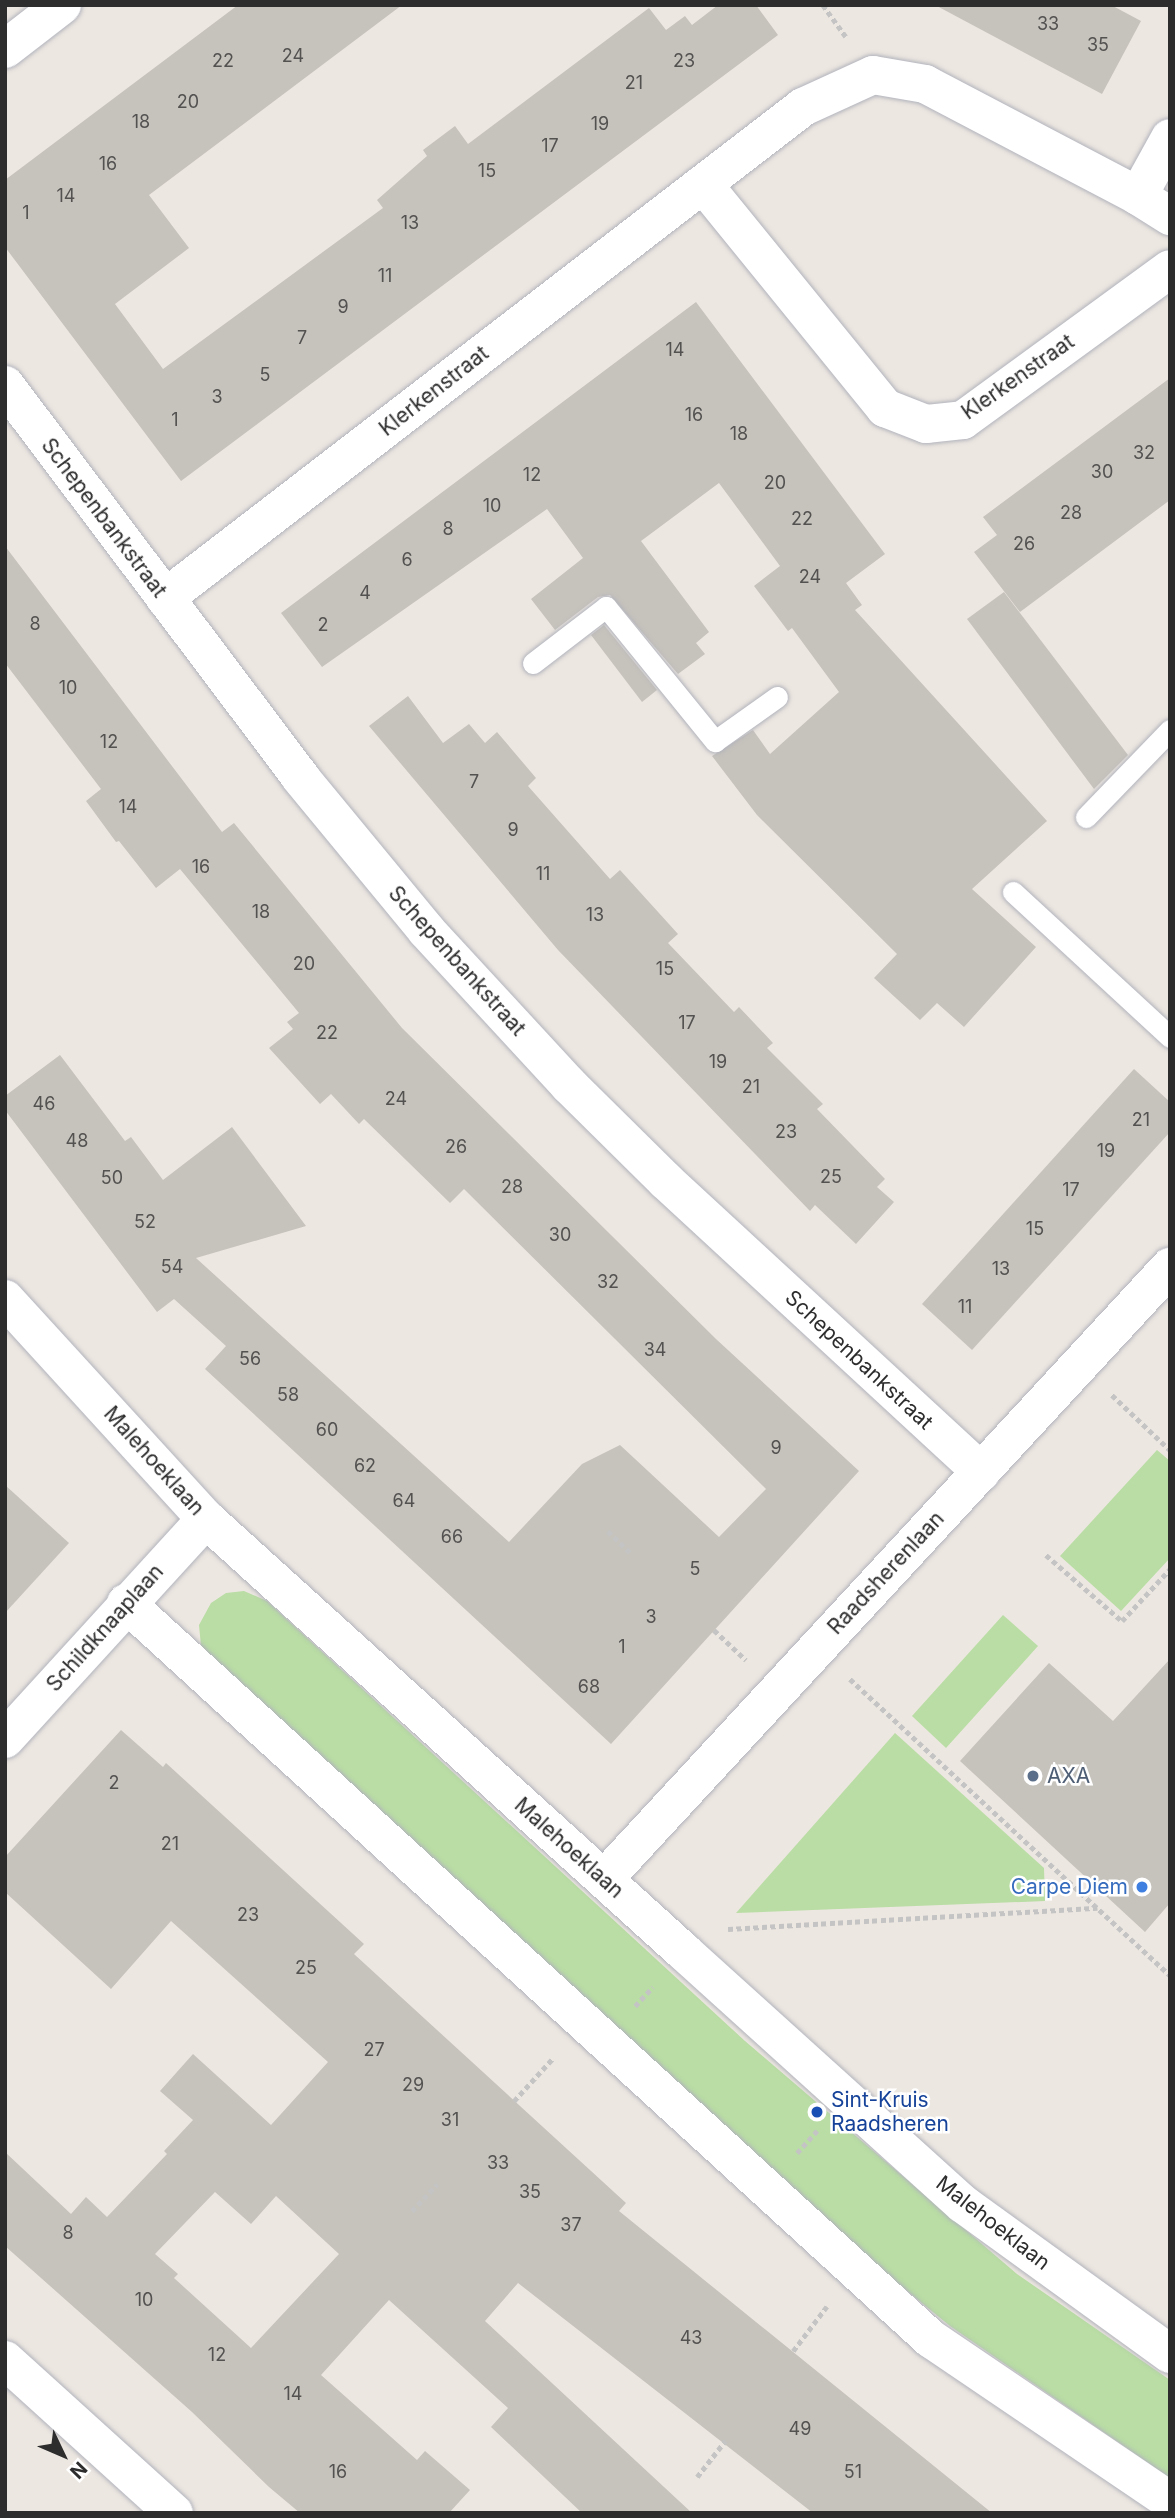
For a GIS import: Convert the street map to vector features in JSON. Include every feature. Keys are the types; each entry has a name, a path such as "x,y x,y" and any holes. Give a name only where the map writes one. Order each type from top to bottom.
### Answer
{"street":[{"path":"5,49 62,5"},
{"name":"Klerkenstraat","path":"165,598 803,107 873,75 925,84 1154,206"},
{"path":"1154,206 1170,138"},
{"name":"Klerkenstraat","path":"703,184 885,408 926,425 963,420 1170,269"},
{"name":"Schepenbankstraat","path":"5,385 300,777 418,920 569,1085 666,1181 981,1472"},
{"name":"Raadsherenlaan","path":"604,1879 1170,1267"},
{"name":"Malehoeklaan","path":"5,1299 206,1519 684,1952 963,2204 1170,2354"},
{"name":"Schildknaaplaan","path":"5,1739 126,1603 206,1519"},
{"path":"126,1603 931,2339 1170,2501"},
{"path":"5,2360 174,2513"}],"lane":[{"path":"533,663 607,607 715,741 777,697"},
{"path":"1086,817 1170,730"},
{"path":"1013,892 1170,1037"}],"path":[{"path":"1080,1365 1170,1450"},
{"path":"608,1531 632,1554"},
{"path":"1046,1555 1122,1621 1170,1569"},
{"path":"816,1647 1170,1975"},
{"path":"514,2101 684,1952 705,1930 1097,1908"},
{"path":"412,2211 437,2184"},
{"path":"793,2351 855,2269"},
{"path":"697,2477 725,2441"}],"green space":[{"path":"1157,1450 1170,1461 1170,1558 1121,1611 1060,1556"},
{"path":"244,1591 267,1601 745,2041 1017,2274 1170,2380 1170,2478 950,2326 813,2214 201,1646 199,1625 211,1603 226,1593"},
{"path":"1003,1615 1038,1646 946,1748 912,1716"},
{"path":"895,1733 1044,1868 1045,1901 736,1913"}],"building":[{"path":"238,5 402,5 149,195 189,248 115,304 163,369 383,208 377,200 427,156 423,150 455,126 468,144 649,8 666,30 685,16 692,25 718,5 756,5 778,35 181,481 5,247 5,180"},
{"path":"935,5 1111,5 1141,21 1102,94"},
{"path":"696,302 885,554 846,583 862,605 855,610 1047,821 972,889 1036,947 964,1027 937,1003 920,1020 874,978 897,954 757,815 712,756 753,730 770,754 839,692 792,628 788,631 754,586 780,566 719,483 641,541 709,632 696,643 705,654 678,674 610,595 598,597 555,630 531,599 583,558 547,509 322,667 281,613"},
{"path":"1170,378 1170,500 1020,612 974,552 997,535 983,517"},
{"path":"5,546 222,832 234,823 402,1028 716,1339 859,1471 611,1744 205,1369 226,1346 174,1299 157,1312 5,1110 5,1096 60,1055 125,1141 131,1137 163,1180 232,1127 306,1226 196,1258 509,1542 582,1464 620,1445 719,1537 766,1489 464,1189 450,1203 364,1119 359,1124 331,1094 320,1104 269,1048 293,1029 287,1022 299,1013 180,869 156,888 119,841 116,842 86,801 101,789 5,663"},
{"path":"1004,592 1128,755 1094,789 967,619"},
{"path":"604,625 657,690 642,702 591,635"},
{"path":"408,696 443,743 469,724 485,743 497,732 536,778 528,786 610,879 620,870 678,934 668,943 734,1012 739,1007 773,1043 767,1048 823,1104 817,1109 885,1179 877,1187 894,1202 856,1244 815,1205 810,1211 558,950 369,726"},
{"path":"1134,1069 1170,1102 1170,1132 972,1350 922,1304"},
{"path":"5,1485 69,1543 5,1613"},
{"path":"1170,1659 1170,1903 1145,1932 960,1761 1049,1663 1113,1721"},
{"path":"121,1730 163,1767 166,1763 364,1944 354,1954 626,2203 619,2211 992,2513 813,2513 518,2283 485,2321 692,2513 582,2513 491,2427 508,2408 389,2300 321,2375 417,2460 425,2451 470,2490 449,2513 300,2513 269,2487 192,2412 5,2246 5,2152 71,2214 86,2197 107,2217 167,2154 164,2151 193,2120 160,2091 193,2054 271,2125 328,2062 171,1921 111,1989 5,1892 5,1857","holes":["215,2192 251,2224 276,2196 339,2254 251,2348 174,2278 178,2274 155,2254"]}],"place":[{"name":"AXA","path":"1033,1776"},
{"name":"Carpe Diem","path":"1142,1887"},
{"name":"Sint-Kruis Raadsheren","path":"817,2112"}]}
